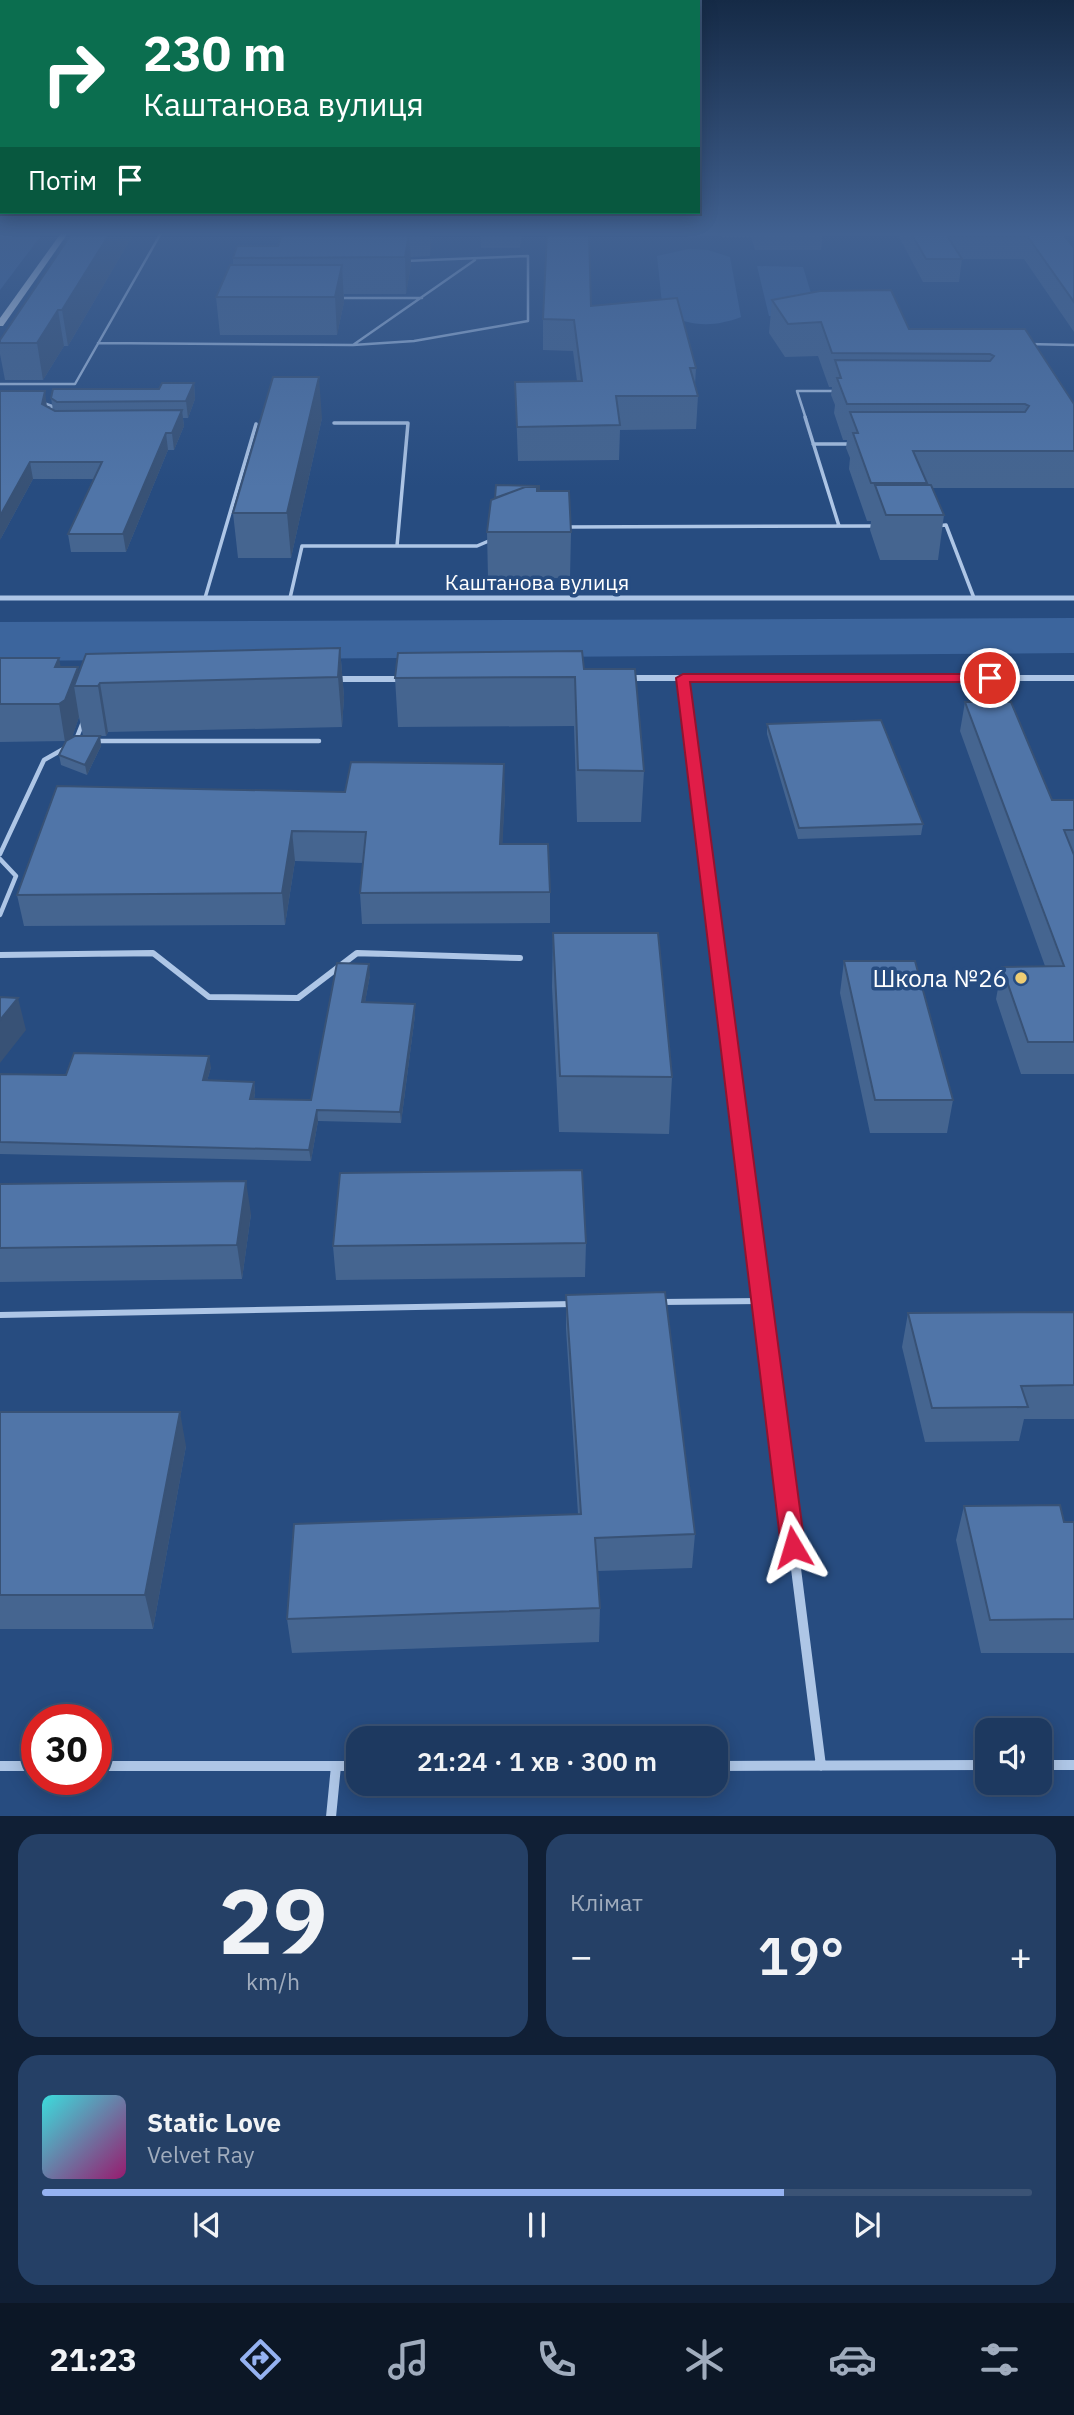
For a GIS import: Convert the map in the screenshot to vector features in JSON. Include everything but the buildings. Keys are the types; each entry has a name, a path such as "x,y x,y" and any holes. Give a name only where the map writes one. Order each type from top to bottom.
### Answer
{"street":[{"name":"Каштанова вулиця","path":"0,598 1074,598"},
{"path":"613,678 1074,678"},
{"path":"683,678 821,1766"},
{"path":"321,679 404,679"},
{"path":"728,1766 975,1765"},
{"path":"1052,1765 1074,1765"},
{"path":"0,1766 21,1766"},
{"path":"112,1766 346,1766"},
{"path":"331,1816 336,1766"}],"lane":[{"path":"0,384 75,384 112,318"},
{"path":"353,345 393,318"},
{"path":"98,343 353,345 414,341 528,321 528,318"},
{"path":"1020,344 1074,345"},
{"path":"839,526 797,391 851,391"},
{"path":"28,402 49,403 52,407 50,421"},
{"path":"334,423 408,423 397,546"},
{"path":"205,598 256,424"},
{"path":"813,444 855,444"},
{"path":"552,527 879,526"},
{"path":"933,526 946,526 974,598"},
{"path":"290,598 302,546 478,546 501,537"},
{"path":"76,741 85,716"},
{"path":"0,915 16,876 0,856 44,760 76,741 319,741"},
{"path":"0,955 153,953 209,997 286,998 298,998 357,953 520,958"},
{"path":"651,1303 762,1301"},
{"path":"0,1315 582,1304"}],"shaded area":[{"path":"674,318 739,318 711,324"},
{"path":"1074,618 1074,653 0,661 0,622"}],"place":[{"name":"Школа №26","path":"1021,978"}],"route":[{"path":"793,1547 683,678 990,678"}]}
